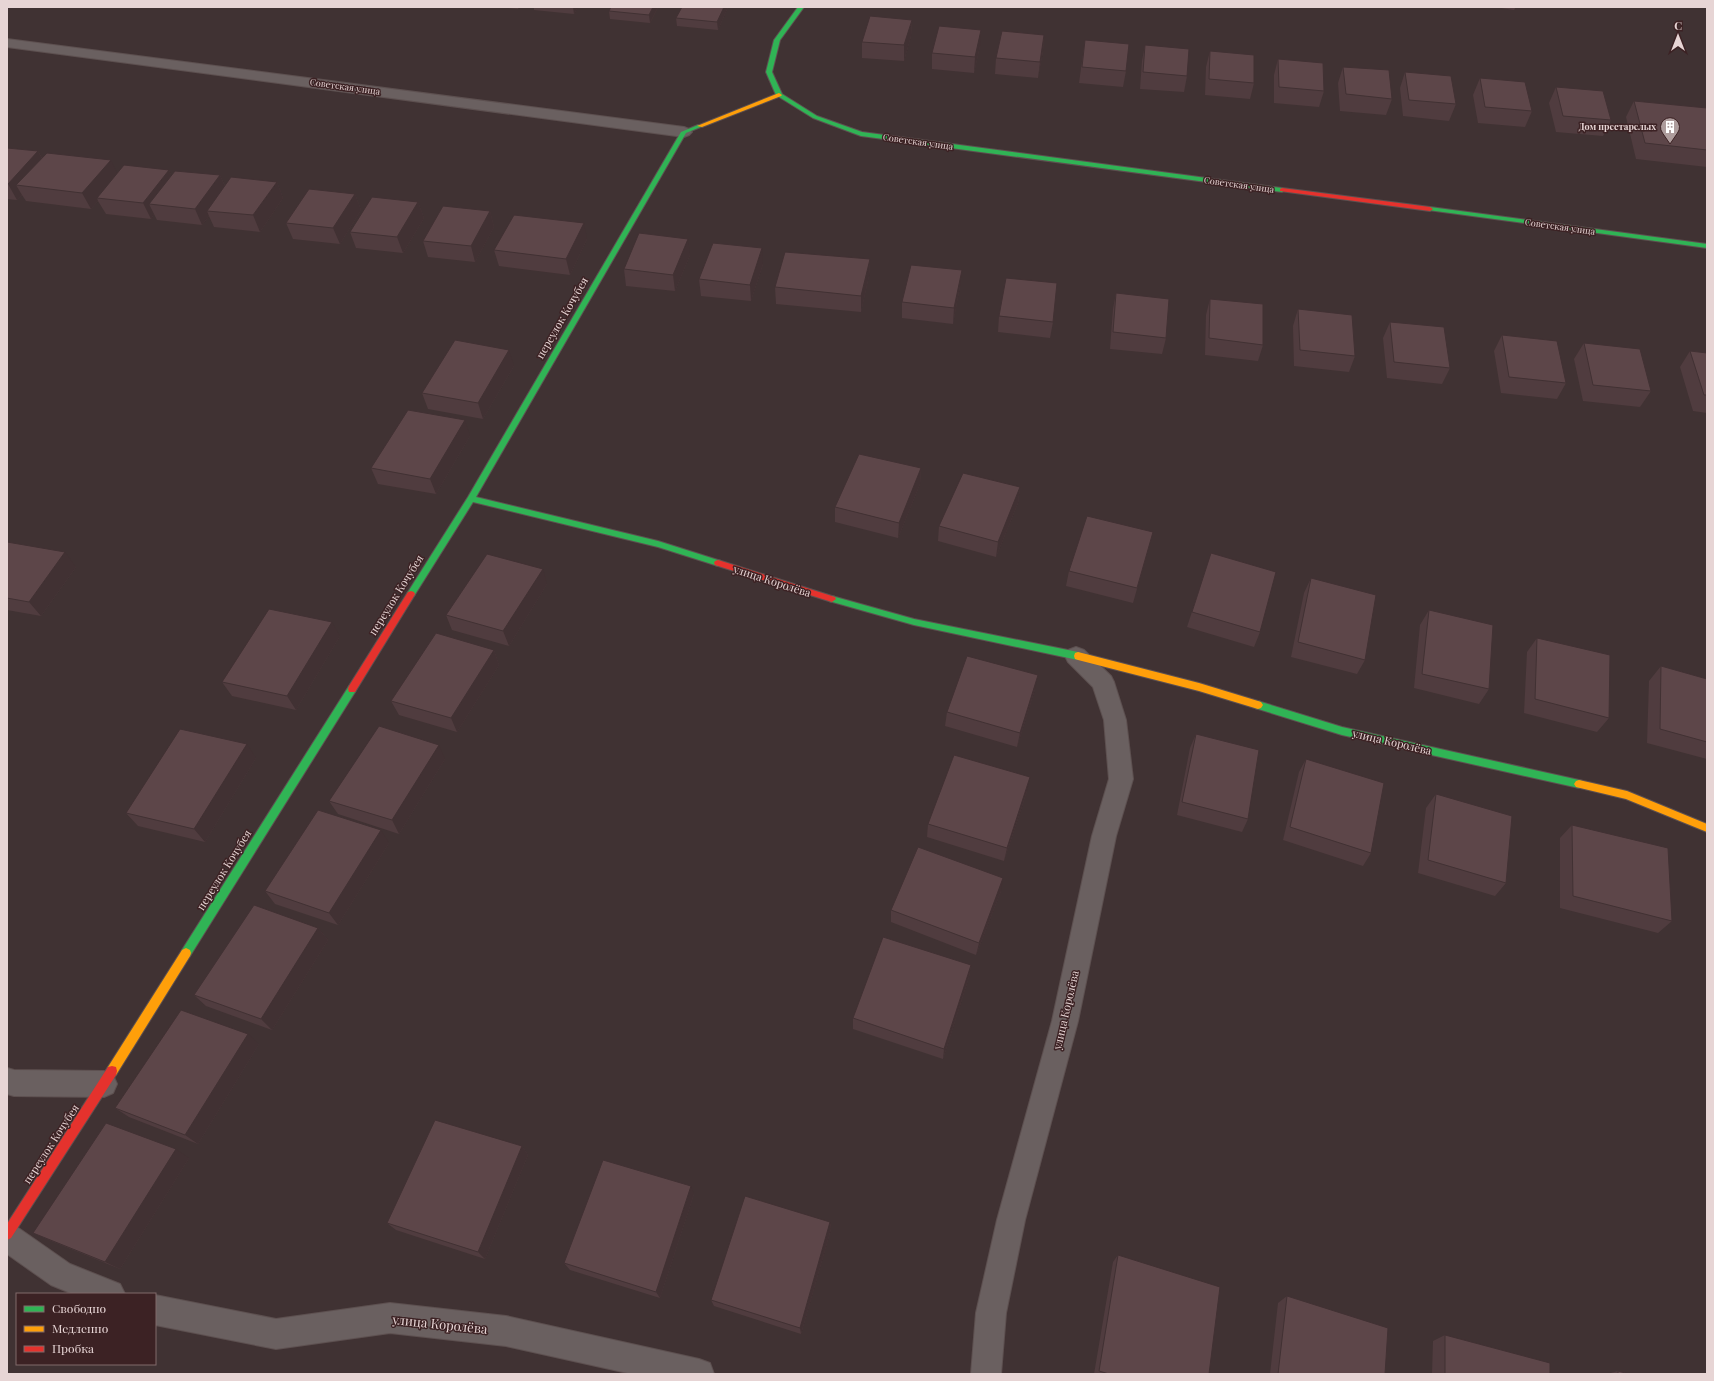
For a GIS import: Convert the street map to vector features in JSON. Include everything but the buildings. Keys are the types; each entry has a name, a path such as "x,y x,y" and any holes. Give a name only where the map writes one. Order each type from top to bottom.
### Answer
{"street":[{"path":"684,132 779,95 769,72 777,40 801,7"},
{"name":"Советская улица","path":"7,43 684,132"},
{"name":"Советская улица","path":"779,95 815,117 861,134 1707,246"},
{"name":"переулок Кочубея","path":"7,1235 104,1084 471,499 684,132"},
{"name":"улица Королёва","path":"471,499 658,544 800,590 914,622 1076,656 1199,687 1342,731 1628,795 1707,828"},
{"name":"улица Королёва","path":"986,1374 991,1313 1011,1220 1065,1021 1104,836 1121,780 1115,720 1103,682 1076,656"},
{"path":"7,1081 14,1083 104,1084"},
{"path":"7,1235 61,1275 107,1293"},
{"name":"улица Королёва","path":"156,1310 276,1334 390,1318 506,1332 699,1374"}],"traffic: fast":[{"path":"779,95 769,72 777,40 801,7"},
{"path":"779,95 815,117 861,134 1282,190"},
{"path":"411,594 471,499 684,132 700,126"},
{"path":"1430,209 1707,246"},
{"path":"471,499 658,544 718,563"},
{"path":"832,599 914,622 1078,656"},
{"path":"186,953 352,689"},
{"path":"1258,705 1342,731 1579,784"}],"traffic: slow":[{"path":"700,126 779,95"},
{"path":"1078,656 1199,687 1258,705"},
{"path":"1579,784 1627,795 1707,828"},
{"path":"112,1071 186,953"}],"traffic: jam":[{"path":"1282,190 1430,209"},
{"path":"718,563 832,599"},
{"path":"352,689 411,594"},
{"path":"7,1234 112,1071"}],"place":[{"name":"Дом престарелых","path":"1670,144"}]}
